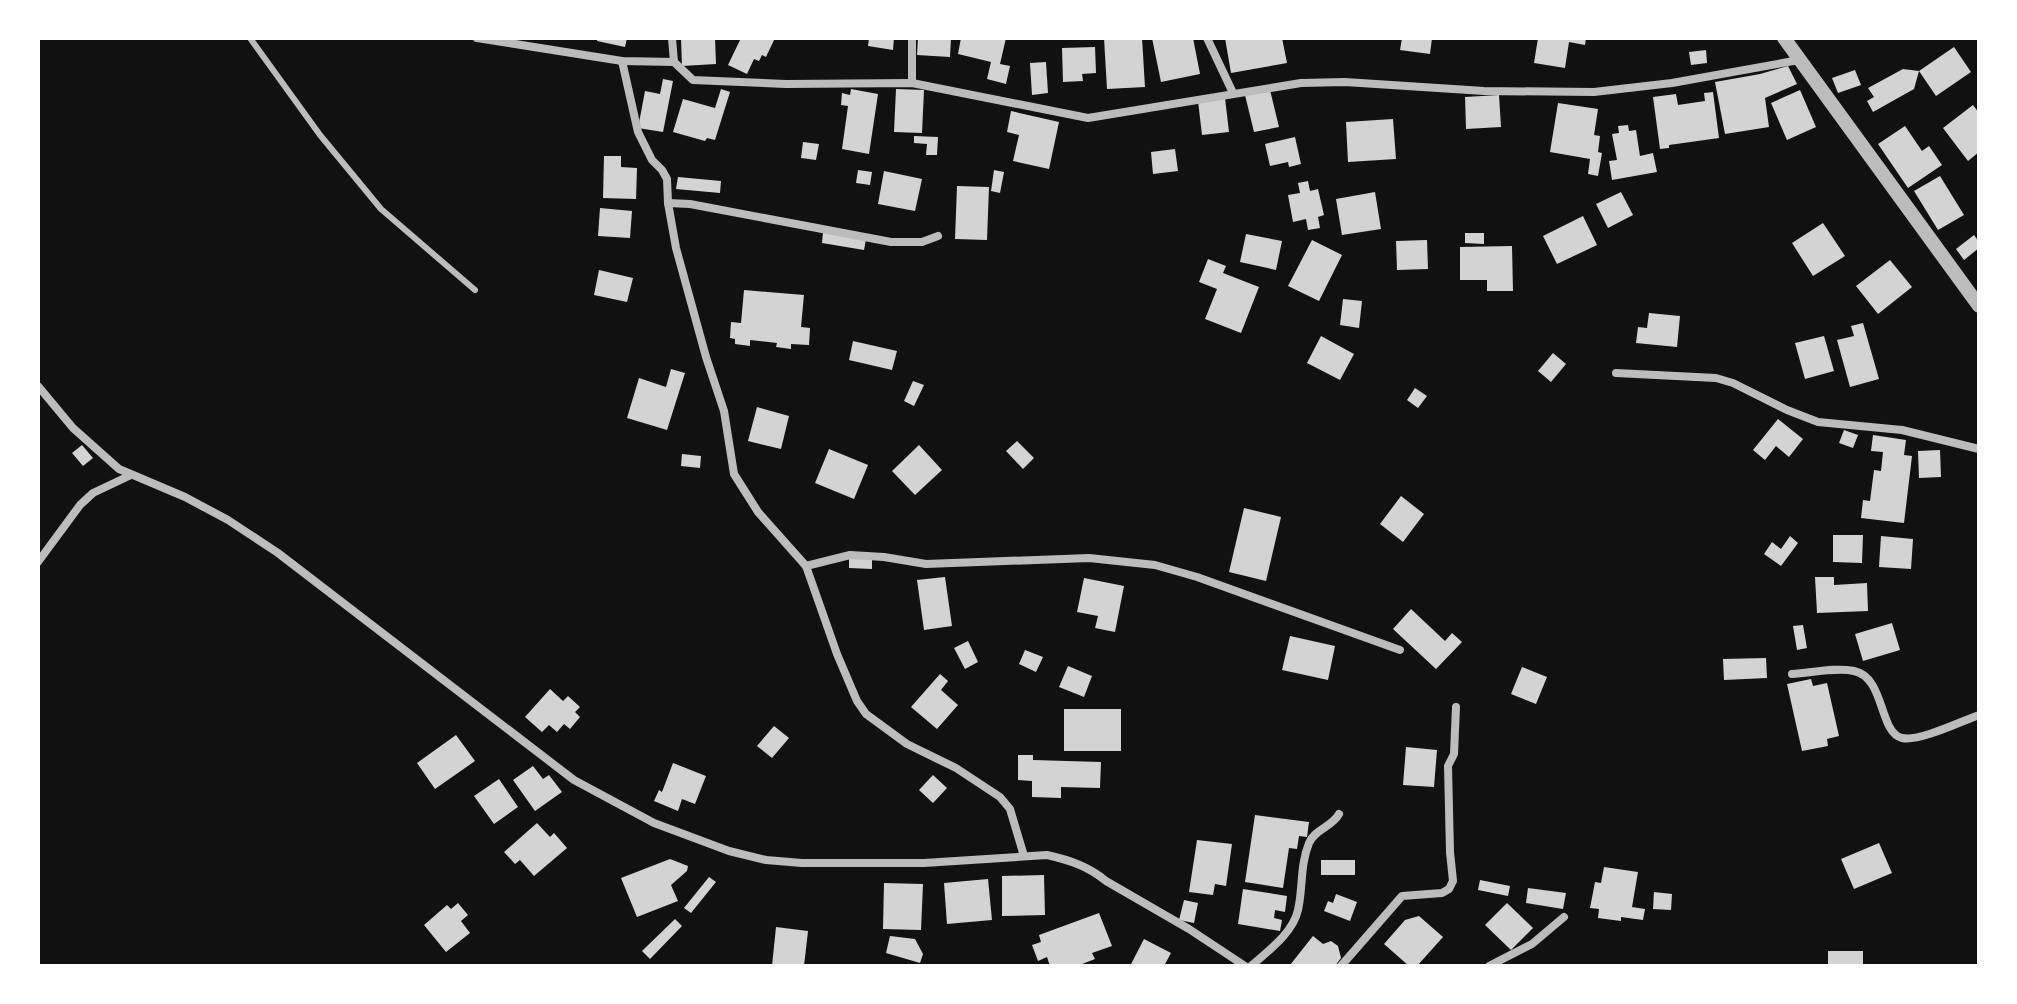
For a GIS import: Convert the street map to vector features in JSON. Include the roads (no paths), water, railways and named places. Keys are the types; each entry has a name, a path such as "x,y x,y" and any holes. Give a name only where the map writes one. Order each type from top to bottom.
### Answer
{"street":[{"path":"477,38 622,61 674,62"},
{"path":"672,38 674,62 693,80 786,84 912,83 1088,118 1233,93 1325,82 1484,91 1594,92 1672,83 1799,60"},
{"path":"912,38 912,83"},
{"path":"1207,38 1233,93"},
{"path":"1784,38 1979,306"},
{"path":"622,61 638,132 652,160 665,175 676,248 724,411 734,474 758,512 806,566 857,701 866,714 907,744 956,768 1000,797 1010,809 1024,856"},
{"path":"668,203 690,204 891,242 922,242 938,236"},
{"path":"1616,373 1716,378 1818,422 1902,430 1979,449"},
{"path":"38,386 73,428 119,469 185,497 228,520 278,553 574,780 654,823 729,851 766,860 802,863 924,863 1024,856 1056,857 1095,871 1106,881 1248,966 1290,927 1298,912 1304,857 1311,838 1334,823 1339,814"},
{"path":"38,562 80,505 93,493 131,475"},
{"path":"806,566 850,555 926,564 1089,558 1155,565 1197,577 1400,650"},
{"path":"1792,674 1854,671 1864,675 1874,688 1894,733 1902,738 1913,738 1979,715"},
{"path":"1341,966 1402,896 1442,893 1449,889 1453,881 1448,766 1454,754 1456,707"},
{"path":"1489,966 1532,944 1564,917"}],"lane":[{"path":"250,38 320,135 381,209 475,290"}]}
